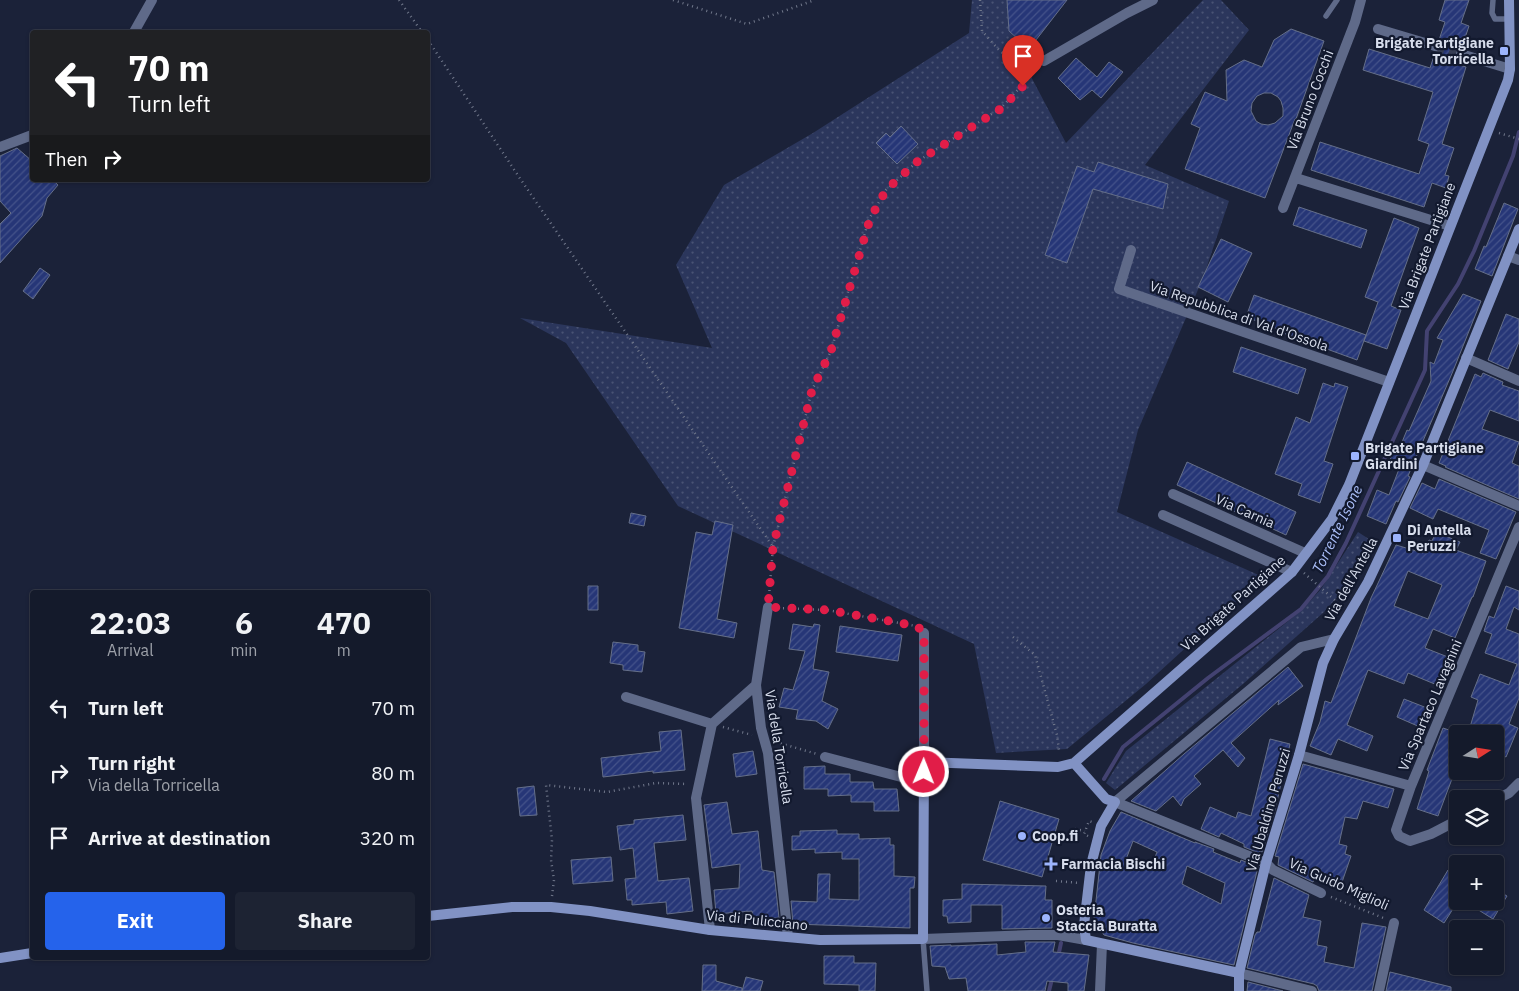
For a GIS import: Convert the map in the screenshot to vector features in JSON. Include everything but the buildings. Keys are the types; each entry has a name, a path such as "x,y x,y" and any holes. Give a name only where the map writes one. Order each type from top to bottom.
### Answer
{"street":[{"path":"135,30 152,0"},
{"path":"1044,61 1152,0"},
{"name":"Via Bruno Cocchi","path":"1283,208 1355,22 1361,0"},
{"name":"Via Brigate Partigiane","path":"1074,763 1292,572 1332,519 1349,486 1508,80 1510,69 1509,0"},
{"path":"1378,30 1435,46"},
{"path":"1461,54 1510,69"},
{"path":"0,147 30,136"},
{"path":"1296,178 1450,226"},
{"name":"Via dell'Antella","path":"1086,940 1084,925 1091,865 1101,826 1115,802 1301,647 1334,639 1368,582 1423,465 1519,229"},
{"name":"Via Repubblica di Val d'Ossola","path":"1131,250 1118,289 1389,382"},
{"path":"1508,256 1519,260"},
{"path":"1466,358 1519,381"},
{"path":"1423,465 1519,506"},
{"name":"Via Carnia","path":"1173,494 1305,554"},
{"path":"1163,515 1292,572"},
{"name":"Via Spartaco Lavagnini","path":"1449,825 1431,834 1410,841 1399,836 1396,830 1411,786 1519,527"},
{"name":"Via della Torricella","path":"768,607 756,685 761,728 768,753 788,937"},
{"path":"923,939 924,633"},
{"name":"Via Ubaldino Peruzzi","path":"1239,991 1239,974 1266,863 1299,755 1324,663 1334,639"},
{"path":"710,930 696,798 712,724 756,685"},
{"path":"626,697 712,724"},
{"path":"1299,755 1411,786"},
{"path":"825,757 924,783"},
{"path":"924,762 1058,767 1074,763 1106,799 1115,802"},
{"path":"1504,796 1519,783"},
{"name":"Via Guido Miglioli","path":"1115,802 1266,863 1273,870 1321,893"},
{"name":"Via di Pulicciano","path":"430,916 512,907 551,907 590,911 710,930 830,940 1058,935 1086,940"},
{"name":"Via Guido Miglioli","path":"1379,991 1394,923"},
{"path":"1086,940 1312,991"},
{"path":"1100,991 1102,944"},
{"path":"0,958 30,953"}],"lane":[{"path":"1326,16 1337,0"},
{"path":"1493,0 1492,13 1495,19 1509,20"},
{"path":"923,939 927,991"}],"path":[{"path":"399,0 421,30"},
{"path":"673,0 747,24 815,0"},
{"path":"980,0 982,31 1018,67 1034,74"},
{"path":"430,43 519,177 773,547"},
{"path":"924,633 917,626 827,610 768,607 773,547 812,390 831,351 870,219 886,190 918,161 1002,108 1044,61"},
{"path":"1500,134 1519,139"},
{"path":"1306,575 1337,602"},
{"path":"1013,636 1034,655 1057,735 1059,750"},
{"path":"712,724 825,757"},
{"path":"551,907 554,880 546,785 607,792 656,783 699,784"},
{"path":"1075,828 1085,833 1089,821"},
{"path":"1056,881 1089,884"},
{"name":"Via Guido Miglioli","path":"1321,893 1394,923"}],"shaded area":[{"path":"972,0 1013,0 1028,71 1066,143 1203,0 1221,0 1249,30 1145,165 1229,201 1203,278 1138,430 1117,512 1263,577 1146,684 1067,749 996,753 974,644 678,506 566,343 520,318 712,348 676,265 724,185 813,133 969,33"},
{"path":"1358,532 1375,543 1347,586 1324,612 1243,684 1115,790 1106,783 1126,751 1302,610 1321,589"}],"waterway":[{"name":"Torrente Isone","path":"1104,779 1123,747 1208,678 1301,609 1328,576 1346,543 1425,370 1427,331 1458,284 1474,251 1513,156 1519,132"},
{"name":"Torrente Isone","path":"1058,957 1061,943"},
{"name":"Torrente Isone","path":"1049,991 1052,979"}],"tunnel":[{"path":"1435,46 1461,54"}],"place":[{"name":"Brigate Partigiane Torricella","path":"1504,51"},
{"name":"Brigate Partigiane Giardini","path":"1355,456"},
{"name":"Di Antella Peruzzi","path":"1397,538"},
{"name":"Coop.fi","path":"1022,836"},
{"name":"Farmacia Bischi","path":"1051,864"},
{"name":"Osteria Staccia Buratta","path":"1046,918"}],"route":[{"path":"924,772 924,633 917,626 827,610 768,607 773,547 812,390 831,351 870,219 886,190 918,161 1002,108 1023,86"}]}
